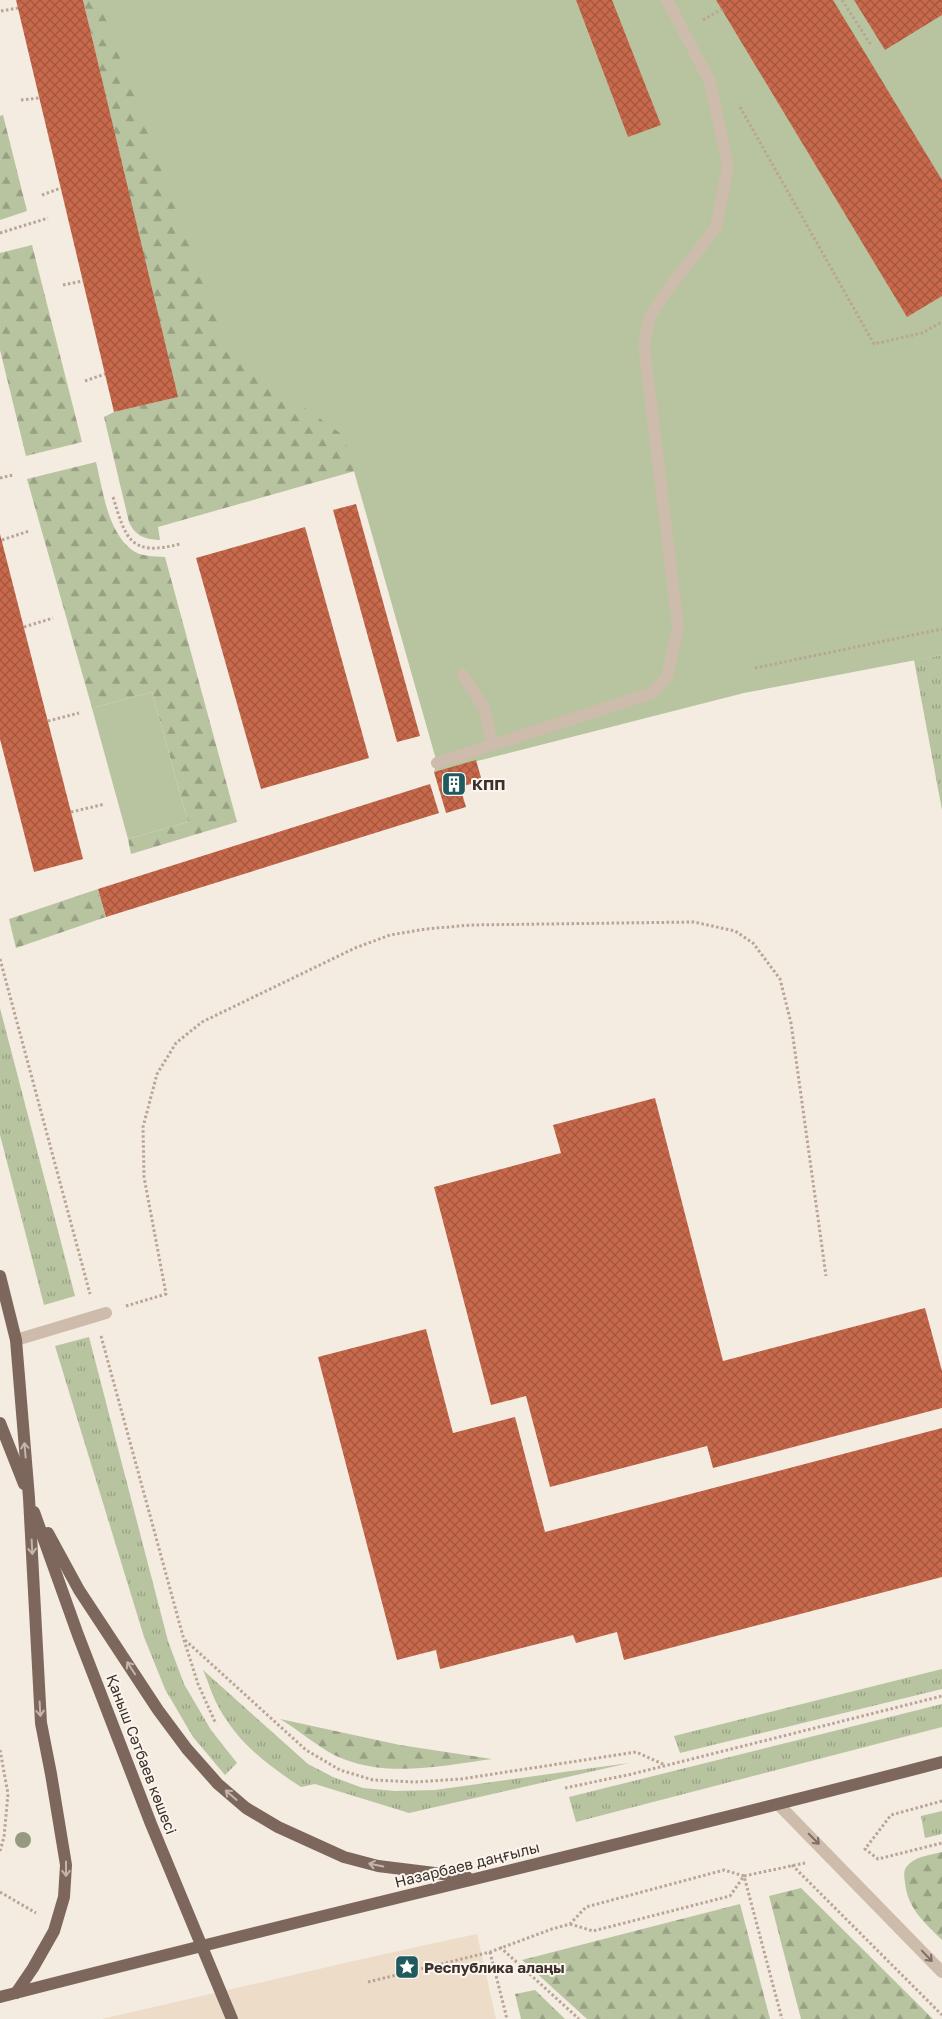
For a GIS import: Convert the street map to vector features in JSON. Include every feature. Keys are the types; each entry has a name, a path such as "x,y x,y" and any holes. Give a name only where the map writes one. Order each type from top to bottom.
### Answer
{"main road":[{"name":"Қаныш Сәтбаев көшесі","path":"0,1276 16,1340 29,1498 79,1590 158,1710 181,1741 218,1784 246,1808 286,1831 344,1857 378,1866 477,1878"},
{"name":"Қаныш Сәтбаев көшесі","path":"0,1423 151,1824 200,1946 232,2019"},
{"path":"16,1993 54,1931 64,1897 66,1865 41,1723 29,1498"},
{"name":"Назарбаев даңғылы","path":"0,1997 200,1946 779,1805 942,1762"}],"lane":[{"path":"437,763 652,693 667,677 678,628 644,345 650,316 716,227 728,166 710,82 667,0"},
{"path":"463,676 485,710 492,745"},
{"path":"16,1340 106,1313"},
{"path":"779,1805 942,1972"}],"path":[{"path":"842,0 871,46"},
{"path":"1,11 18,8"},
{"path":"710,82 736,99 874,344 922,333 942,322"},
{"path":"21,100 39,98"},
{"path":"42,194 61,188"},
{"path":"0,233 48,218"},
{"path":"63,285 83,281"},
{"path":"85,380 105,374"},
{"path":"0,478 14,475"},
{"path":"113,496 128,537 138,546 149,549 180,544"},
{"path":"2,540 29,531"},
{"path":"24,627 53,618"},
{"path":"755,668 942,629"},
{"path":"48,721 79,713"},
{"path":"71,812 105,804"},
{"path":"106,1313 166,1294 144,1177 143,1127 157,1074 176,1043 202,1022 355,948 390,935 426,929 471,926 694,922 735,931 753,943 780,979 790,1023 826,1276"},
{"path":"184,1640 306,1750 340,1770 373,1780 415,1782 461,1779 636,1752 665,1765"},
{"path":"198,1684 216,1724"},
{"path":"565,1788 632,1774 942,1696"},
{"path":"0,1750 8,1794 4,1838 0,1851"},
{"path":"942,1802 891,1815 865,1849 878,1859 942,1843"},
{"path":"368,1982 490,1952 570,1924 586,1907 724,1870 744,1876 810,1862"},
{"path":"792,1865 942,2015"},
{"path":"570,1924 593,1931 730,1896 744,1876"},
{"path":"744,1876 782,2019"},
{"path":"0,1892 38,1914"},
{"path":"500,1947 579,2019"},
{"path":"490,1952 507,2019"}],"green space":[{"path":"83,0 171,0 330,347 355,471 158,527 160,540 150,539 138,534 129,522 104,417 114,412 177,397"},
{"path":"99,0 942,0 942,655 744,693 434,772 437,763 344,436 229,353"},
{"path":"3,115 27,211 0,220 0,116"},
{"path":"32,245 82,442 26,456 0,350 0,253"},
{"path":"96,462 111,521 124,542 139,554 165,557 237,822 131,854 128,839 188,822 152,692 92,708 27,479"},
{"path":"942,655 942,810 914,660"},
{"path":"152,692 188,822 128,839 92,708"},
{"path":"98,889 106,917 16,948 9,919"},
{"path":"0,1008 75,1296 44,1305 0,1135"},
{"path":"89,1337 168,1641 184,1684 211,1730 237,1763 225,1775 193,1737 165,1689 144,1637 55,1346"},
{"path":"942,1669 942,1689 680,1753 674,1736"},
{"path":"203,1670 308,1764 333,1777 363,1788 395,1791 435,1790 629,1763 409,1813 315,1784 301,1787 288,1779 254,1752 234,1731 218,1706"},
{"path":"942,1704 942,1727 576,1822 569,1797"},
{"path":"280,1719 400,1745 492,1759 412,1769 372,1767 334,1755"},
{"path":"942,1811 942,1834 925,1838 921,1816"},
{"path":"942,1852 942,1940 923,1921 913,1907 906,1891 904,1875 907,1866 912,1861"},
{"path":"801,1888 933,2019 801,2019 769,1896"},
{"path":"740,1904 770,2019 587,2019 522,1960"},
{"path":"535,1990 565,2019 521,2019 515,1994"}],"shaded area":[{"name":"Республика алаңы","path":"477,1934 496,2019 102,2019 380,1955"}],"building":[{"path":"16,0 83,0 178,397 114,412"},
{"path":"576,0 612,0 661,125 628,137"},
{"path":"716,0 833,0 942,180 942,296 907,317"},
{"path":"854,0 942,0 942,15 885,50"},
{"path":"356,504 420,736 397,742 333,510"},
{"path":"305,527 369,758 261,789 196,558"},
{"path":"0,534 83,859 34,872 0,739"},
{"name":"КПП","path":"476,760 482,781 460,787 466,807 446,813 434,772"},
{"path":"430,784 439,813 106,917 98,889"},
{"path":"655,1098 723,1361 925,1308 942,1371 942,1408 713,1468 707,1446 550,1487 526,1396 491,1405 434,1187 561,1153 553,1125"},
{"path":"426,1329 453,1433 515,1417 545,1532 942,1428 942,1577 624,1660 617,1632 576,1643 573,1635 440,1669 436,1650 397,1660 318,1357"}],"place":[{"name":"КПП","path":"454,784"},
{"name":"Республика алаңы","path":"407,1967"}]}
